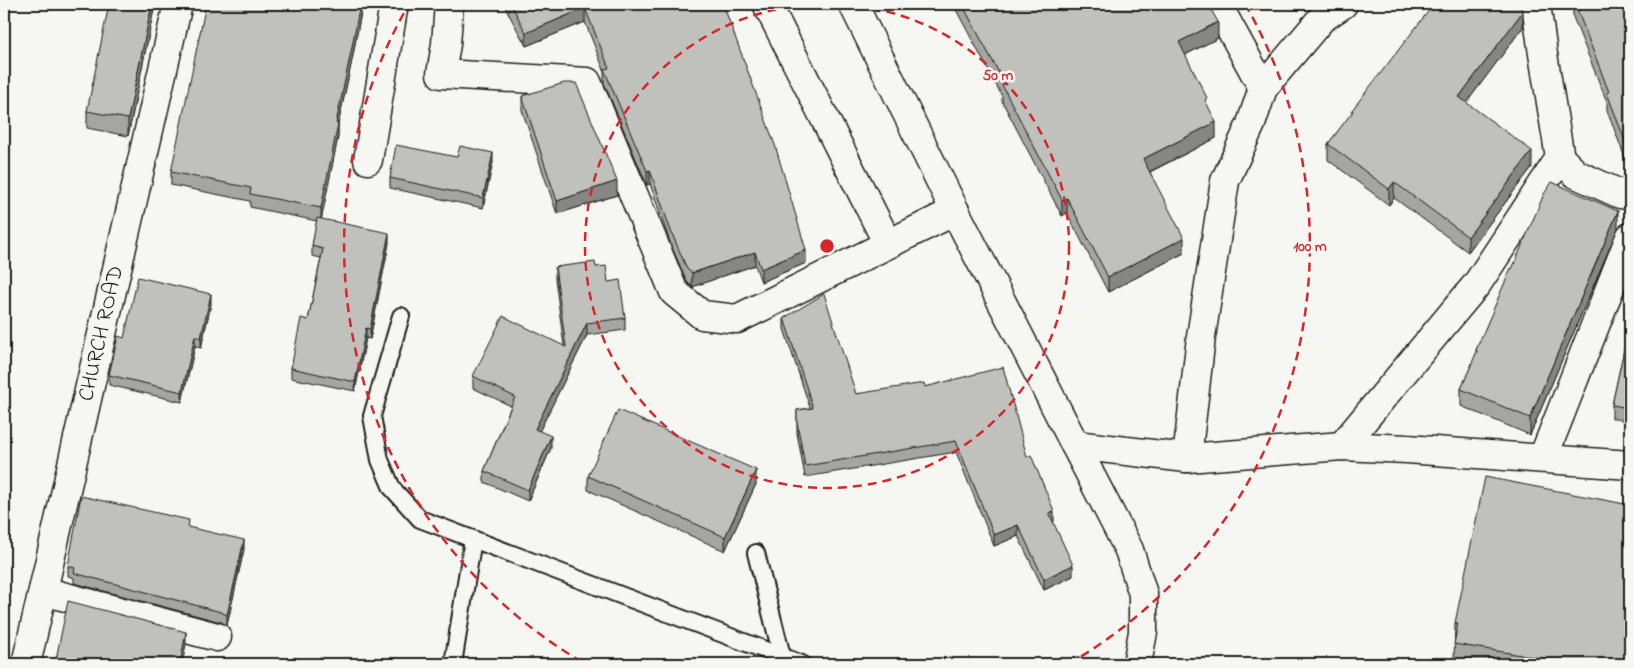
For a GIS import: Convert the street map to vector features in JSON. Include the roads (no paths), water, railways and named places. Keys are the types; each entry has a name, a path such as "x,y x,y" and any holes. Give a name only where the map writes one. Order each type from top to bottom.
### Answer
{"street":[{"name":"CHURCH ROAD","path":"26,664 178,4"},
{"path":"368,160 394,4"},
{"path":"449,4 441,74 587,82 674,292 702,315 737,319 955,211"},
{"path":"767,4 888,244"},
{"path":"853,4 955,211 1129,550 1143,594 1143,632 1137,664"},
{"path":"1217,4 1262,88"},
{"path":"1187,458 1201,338 1225,181 1251,124 1262,88 1322,18 1343,4"},
{"path":"1536,4 1560,158 1576,174 1620,194 1630,195"},
{"path":"1342,446 1477,284 1560,158"},
{"path":"1543,458 1630,237"},
{"path":"1075,446 1187,458 1342,446 1630,465"},
{"path":"43,591 217,637"}],"lane":[{"path":"401,316 372,416 380,460 392,488 420,519 783,660 802,664"},
{"path":"453,664 474,539"},
{"path":"756,553 783,660"}]}
